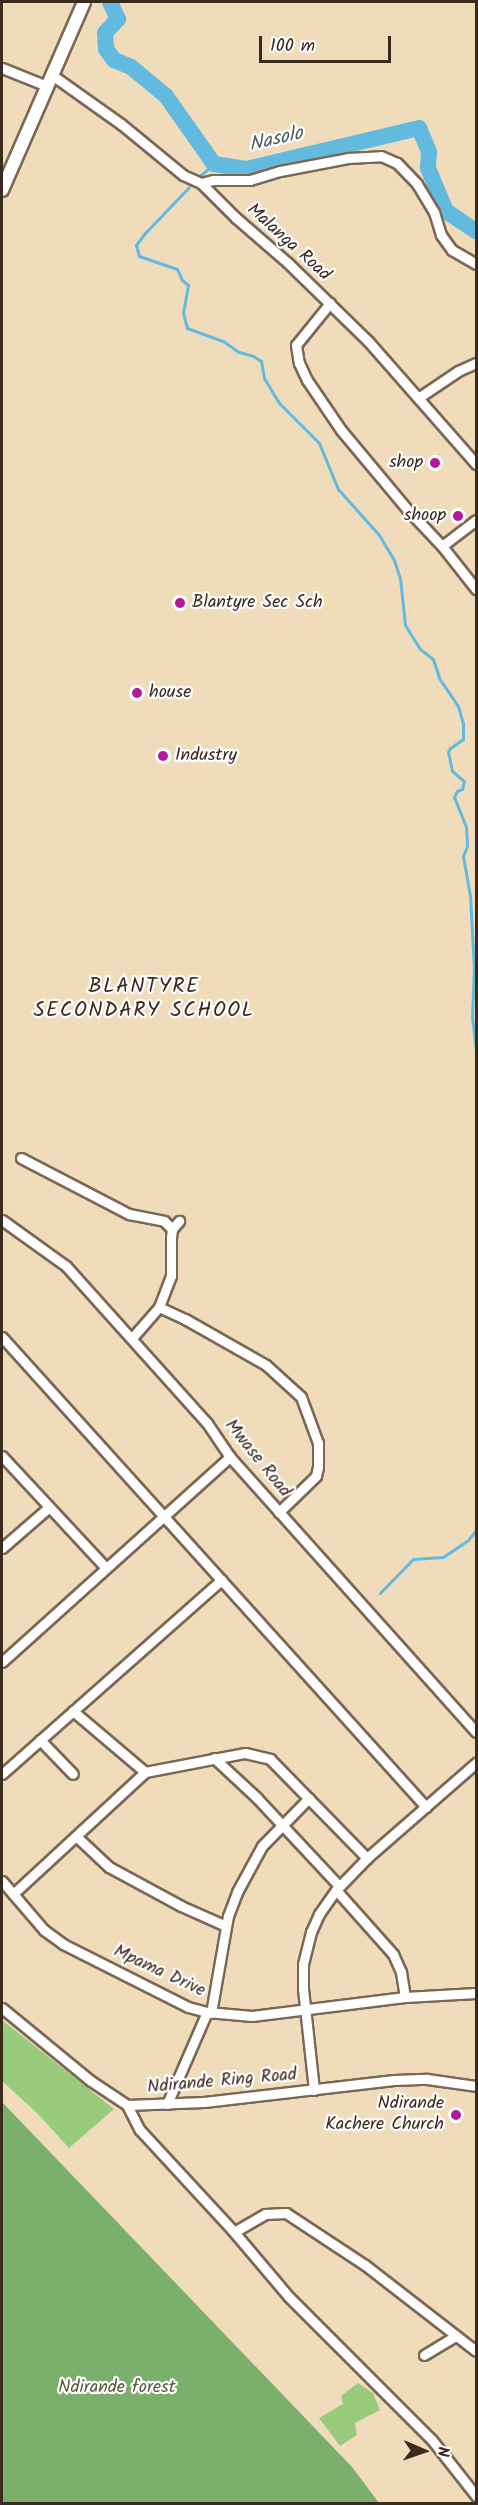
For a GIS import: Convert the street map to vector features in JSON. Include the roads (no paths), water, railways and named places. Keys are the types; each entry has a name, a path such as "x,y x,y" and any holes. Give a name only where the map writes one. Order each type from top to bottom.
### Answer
{"main road":[{"path":"2,190 84,2"}],"street":[{"name":"Malanga Road","path":"2,68 50,80 121,124 183,175 201,183 368,341 477,465"},
{"path":"201,183 213,180 250,180 280,171 348,158 381,156 397,163 417,184 434,212 441,235 452,250 477,264"},
{"path":"330,303 296,345 299,363 341,430 477,589"},
{"path":"418,398 458,371 477,363"},
{"path":"442,546 477,520"},
{"path":"21,1158 129,1214 176,1225 171,1276 159,1307 132,1338"},
{"name":"Mwase Road","path":"2,1220 66,1266 207,1423 230,1457 477,1732"},
{"path":"159,1307 185,1319 266,1365 301,1397 318,1443 318,1467 316,1476 279,1512"},
{"path":"2,1337 426,1807"},
{"path":"2,1456 105,1567"},
{"path":"2,1662 230,1457"},
{"path":"2,1548 48,1508"},
{"path":"2,1774 221,1580"},
{"path":"73,1711 145,1772"},
{"path":"40,1740 73,1774"},
{"path":"13,1894 145,1772 245,1753 266,1757 367,1858"},
{"path":"214,1758 282,1825 393,1953 401,1972 405,1997"},
{"path":"314,2090 305,2010 303,1964 306,1946 319,1914 337,1888 367,1858 477,1763"},
{"path":"167,2104 209,2013 226,1926 237,1892 251,1863 282,1825 309,1798"},
{"path":"77,1837 109,1867 181,1906 226,1926"},
{"name":"Mpama Drive","path":"2,1881 44,1930 63,1944 188,2007 209,2013 252,2016 405,1997 477,1993"},
{"name":"Ndirande Ring Road","path":"2,2008 91,2081 127,2104 167,2104 427,2079 477,2086"},
{"path":"127,2104 140,2130 234,2232 289,2297 432,2440 477,2496"},
{"path":"234,2232 265,2214 286,2213 356,2259 477,2351"},
{"path":"424,2355 456,2336"}],"waterway":[{"name":"Nasolo","path":"110,2 118,19 105,33 106,49 114,60 131,67 166,96 214,164 246,169 419,128 429,152 428,168 446,211 476,231"},
{"path":"197,178 214,164"},
{"path":"189,187 136,245 139,256 177,269 182,280 188,285 183,313 187,328 223,341 239,352 261,361 264,378 279,403 319,443 338,489 379,535 394,560 400,578 405,625 420,649 433,659 439,678 458,706 463,723 463,739 448,752 452,771 464,781 462,789 457,791 454,797 466,826 467,846 463,856 470,895 474,968 472,1017 476,1052"},
{"path":"380,1593 413,1559 443,1557 468,1540 476,1530"}],"place":[{"name":"shop","path":"435,463"},
{"name":"shoop","path":"458,516"},
{"name":"Blantyre Sec Sch","path":"180,603"},
{"name":"house","path":"137,693"},
{"name":"Industry","path":"163,756"},
{"name":"Ndirande Kachere Church","path":"456,2115"}],"district":[{"name":"BLANTYRE SECONDARY SCHOOL","path":"144,999"}],"park label":[{"name":"Ndirande forest","path":"117,2388"}]}
